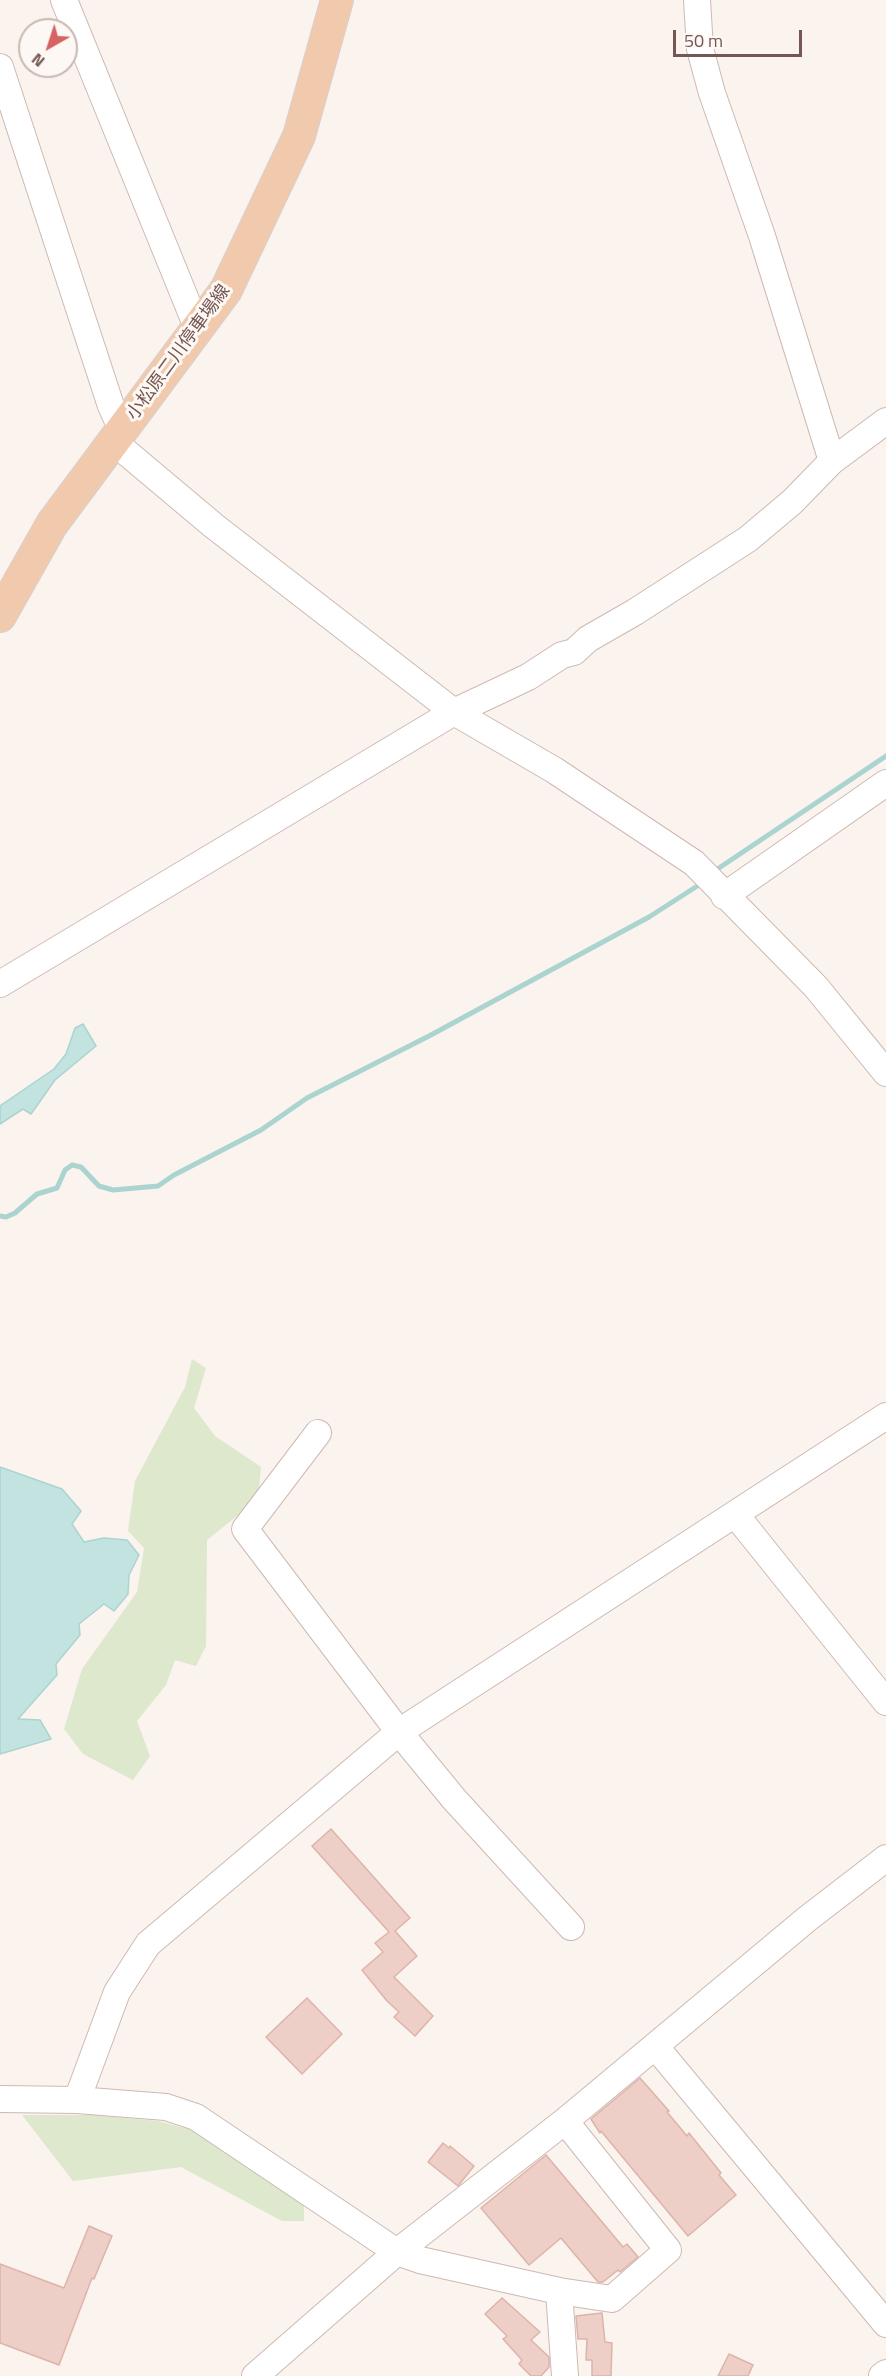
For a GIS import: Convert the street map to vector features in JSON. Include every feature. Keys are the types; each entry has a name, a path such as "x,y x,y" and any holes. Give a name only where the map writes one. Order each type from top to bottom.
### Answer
{"main road":[{"name":"小松原二川停車場線","path":"0,616 52,524 226,290 299,136 337,0"}],"street":[{"path":"64,0 197,327"},
{"path":"697,0 700,49 712,93 762,236 832,461"},
{"path":"0,67 111,406 118,437 214,526 454,712 554,770 694,863 816,987 886,1073"},
{"path":"0,984 454,712 528,677 562,655 574,652 588,639 635,612 748,539 792,502 832,461 886,421"},
{"path":"714,885 886,783"},
{"path":"77,2100 117,1992 148,1944 399,1732 886,1416"},
{"path":"318,1433 244,1529 399,1732 454,1799 571,1928"},
{"path":"735,1514 886,1702"},
{"path":"255,2376 397,2252 565,2121 807,1919 886,1858"},
{"path":"656,2046 886,2324"},
{"path":"0,2099 77,2100 166,2107 196,2117 397,2252 420,2260 559,2291 612,2299 668,2250 565,2121"},
{"path":"559,2291 565,2376"},
{"path":"882,2376 886,2373"}],"green space":[{"path":"192,1359 206,1368 194,1408 215,1436 261,1467 258,1499 207,1540 206,1646 196,1666 175,1660 166,1685 137,1721 150,1756 133,1780 83,1754 64,1729 82,1669 137,1592 144,1548 128,1531 135,1481 185,1387"},
{"path":"22,2115 93,2115 158,2121 202,2133 304,2203 304,2221 282,2221 181,2167 73,2181"}],"water":[{"path":"83,1024 96,1046 55,1080 31,1114 23,1109 0,1124 0,1106 54,1069 66,1054 75,1028"},
{"path":"0,1467 62,1489 81,1511 72,1524 84,1542 104,1538 127,1540 139,1555 129,1575 128,1594 114,1611 104,1604 79,1624 80,1635 56,1664 57,1675 18,1719 40,1720 51,1739 0,1754"}],"building":[{"path":"331,1829 410,1918 395,1931 417,1956 394,1977 433,2016 415,2036 394,2017 399,2012 362,1970 383,1952 375,1943 389,1932 312,1846"},
{"path":"307,1998 342,2034 302,2074 266,2037"},
{"path":"640,2078 687,2136 689,2133 736,2195 688,2236 601,2131 600,2133 591,2119"},
{"path":"443,2143 474,2166 458,2186 428,2162"},
{"path":"546,2155 623,2247 627,2244 638,2257 603,2282 598,2282 561,2238 529,2265 481,2208"},
{"path":"89,2226 112,2236 94,2279 92,2278 59,2365 0,2343 0,2264 64,2288"},
{"path":"502,2298 540,2332 531,2340 549,2357 549,2367 541,2376 531,2376 519,2364 522,2360 503,2339 507,2336 485,2314"},
{"path":"602,2313 605,2342 612,2343 611,2376 592,2376 592,2360 586,2360 587,2339 578,2339 576,2316"},
{"path":"729,2354 753,2365 748,2376 718,2376"}],"waterway":[{"path":"713,872 886,756"},
{"path":"0,1216 6,1217 15,1213 37,1194 57,1188 65,1170 72,1165 81,1167 99,1186 113,1190 158,1186 174,1175 261,1130 307,1098 429,1036 649,917 702,883"}]}
